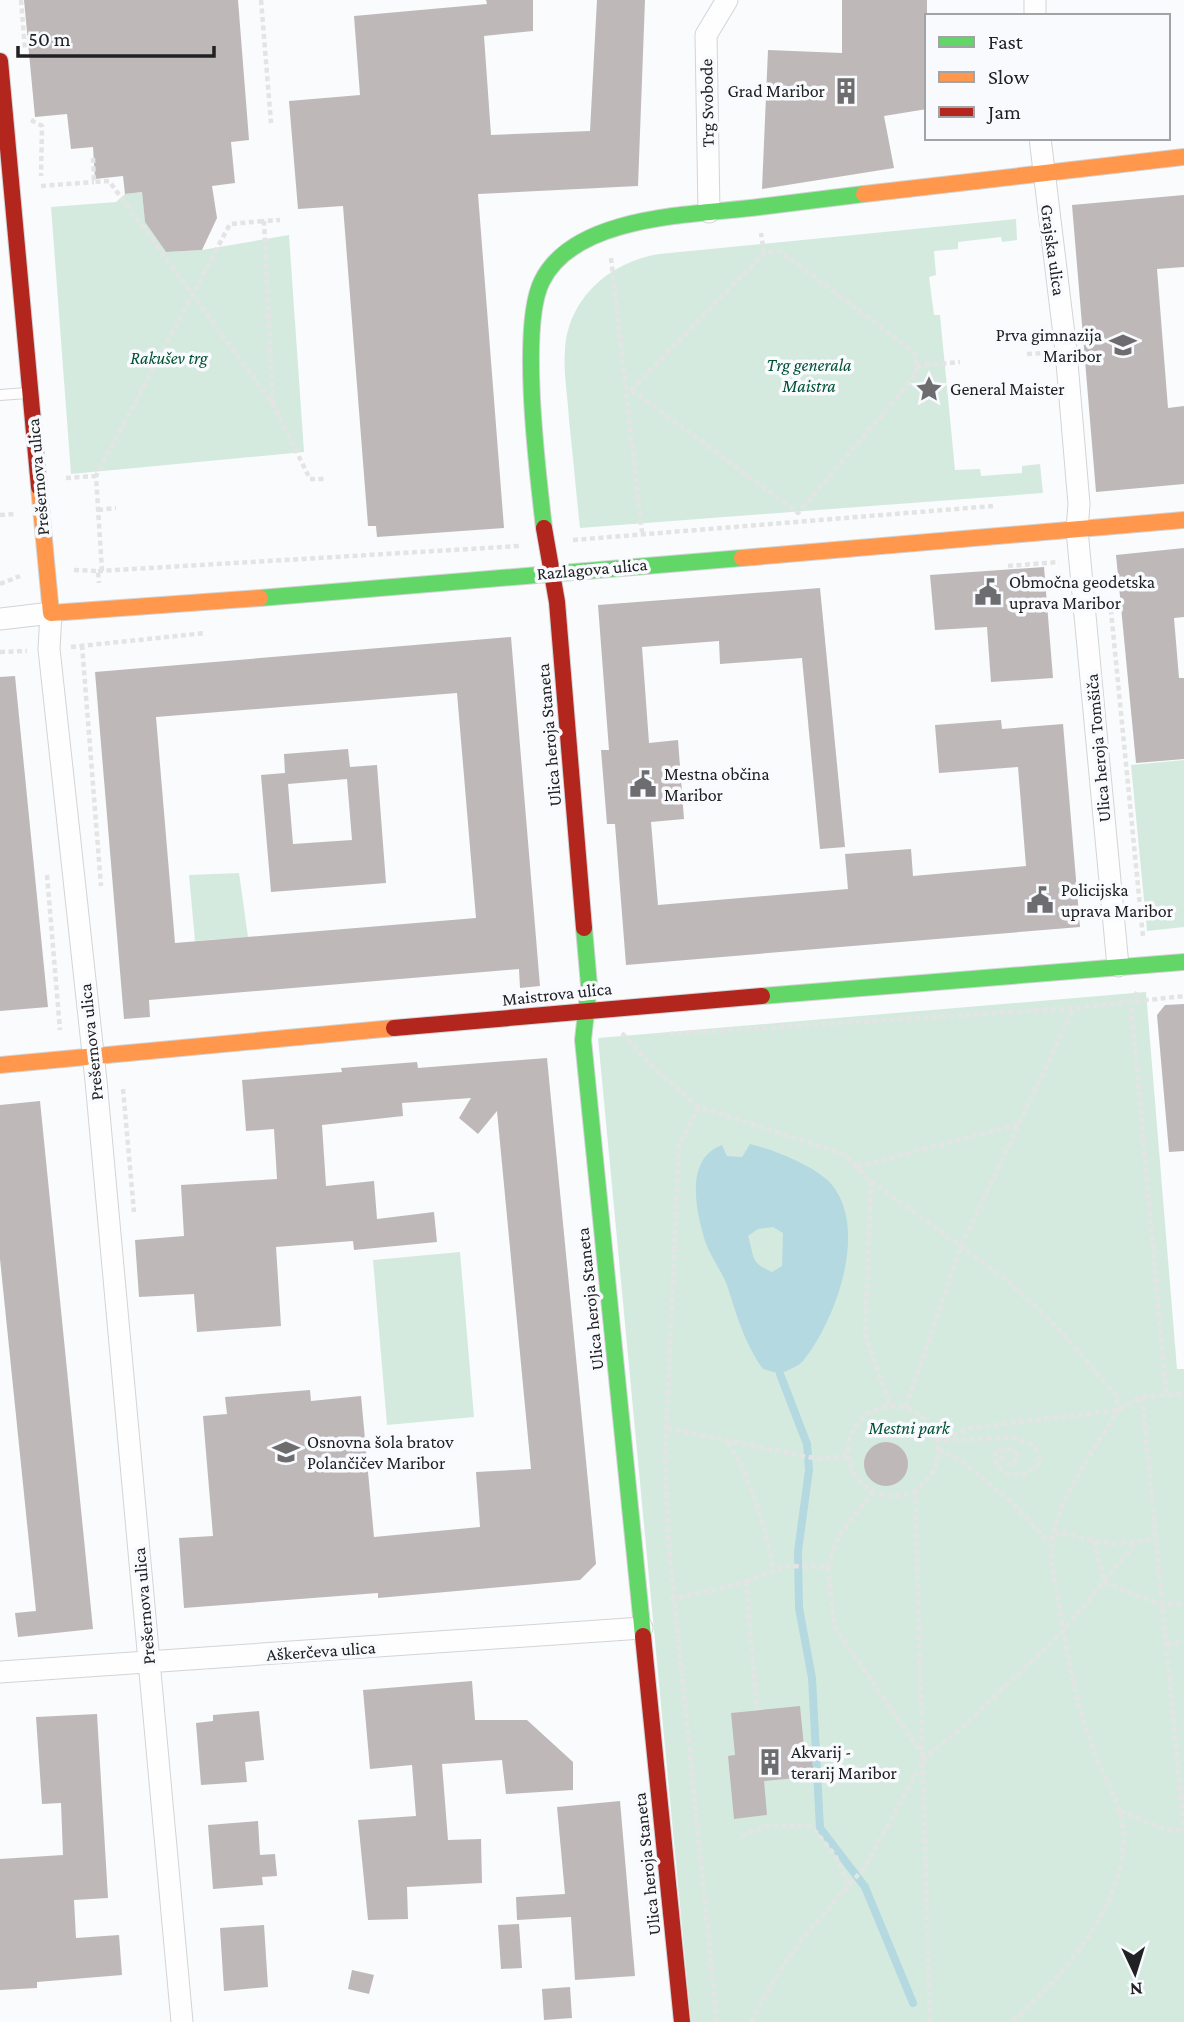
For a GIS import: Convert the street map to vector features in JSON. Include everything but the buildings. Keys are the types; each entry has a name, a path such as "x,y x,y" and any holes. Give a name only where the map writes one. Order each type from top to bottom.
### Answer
{"street":[{"name":"Trg Svobode","path":"709,212 706,35 727,0"},
{"name":"Prešernova ulica","path":"0,61 51,613 48,649 93,1057 182,2022"},
{"name":"Grajska ulica","path":"1040,140 1066,351 1079,504 1077,530"},
{"path":"548,574 531,368 533,305 541,282 554,265 608,230 669,215 758,208 1043,170 1184,158"},
{"name":"Razlagova ulica","path":"0,619 1184,520"},
{"name":"Ulica heroja Tomšiča","path":"1077,530 1118,966"},
{"name":"Ulica heroja Staneta","path":"548,574 557,601 588,961 589,1011 583,1040 682,2022"},
{"name":"Maistrova ulica","path":"0,1065 589,1011 1184,962"},
{"name":"Aškerčeva ulica","path":"0,1672 642,1628"}],"lane":[{"path":"0,395 30,393"}],"path":[{"path":"261,0 271,123"},
{"path":"93,158 94,182"},
{"path":"41,186 109,181 273,404 310,479 327,479"},
{"path":"758,208 764,253"},
{"path":"99,589 96,476 229,224 280,220"},
{"path":"264,221 273,404"},
{"path":"608,230 642,533"},
{"path":"632,390 764,253 780,251 915,353 917,374 797,513"},
{"path":"916,366 960,362"},
{"path":"625,390 632,390 797,513 798,519"},
{"path":"66,478 96,476"},
{"path":"577,539 798,519 1001,505"},
{"path":"98,510 116,508"},
{"path":"0,515 16,514"},
{"path":"78,570 100,571 523,546"},
{"path":"0,584 22,575"},
{"path":"1109,597 1143,940"},
{"path":"102,897 82,645 103,643"},
{"path":"0,652 28,651"},
{"path":"1140,987 1131,1003 1166,1394"},
{"path":"663,1034 1074,1008 1184,996"},
{"path":"906,1407 961,1247 1074,1008"},
{"path":"636,1036 622,1037 699,1107 843,1154 872,1181 1003,1277 1057,1327 1109,1383 1116,1395 1118,1410 1068,1494 1052,1541 1063,1631 1079,1707 1119,1811 1122,1852 1113,1886 1072,1962 1042,1996 1012,2022"},
{"path":"699,1107 679,1143 666,1472 672,1599 718,2022"},
{"path":"857,1167 1019,1124"},
{"path":"872,1181 865,1335 890,1405"},
{"path":"940,1439 970,1428 1118,1410 1142,1397 1184,1394"},
{"path":"1119,1811 1167,1830 1184,1830 1142,1397"},
{"path":"890,1405 906,1407 925,1419 940,1439 933,1472 915,1490 888,1496 873,1492 860,1483 847,1456 848,1441 863,1416 890,1405"},
{"path":"667,1427 818,1459 847,1456"},
{"path":"940,1439 1016,1438 1035,1447 1040,1458 1039,1464 1023,1475 1007,1474 994,1461 997,1450 1004,1450"},
{"path":"727,1441 744,1469 774,1569"},
{"path":"939,1448 967,1465 1012,1503 1043,1536 1052,1541"},
{"path":"915,1490 925,1758 930,2022"},
{"path":"873,1492 839,1535 828,1567 834,1626 925,1758"},
{"path":"1054,1532 1113,1544 1155,1539"},
{"path":"1094,1541 1104,1582"},
{"path":"751,2022 801,1940 864,1868 925,1758 965,1725 1063,1631 1137,1542"},
{"path":"664,1601 746,1582 785,1566 828,1567"},
{"path":"746,1582 757,1710"},
{"path":"1104,1582 1162,1605 1184,1603"},
{"path":"1166,1644 1184,1642"},
{"path":"741,1836 770,1825 811,1826 835,1854 849,1888"}],"green space":[{"name":"Rakušev trg","path":"142,192 145,222 166,252 202,250 289,235 304,452 71,474 51,207 116,202 125,194"},
{"name":"Trg generala Maistra","path":"1016,219 1017,240 1002,242 1001,237 958,242 958,249 934,251 936,275 929,277 934,315 940,315 955,470 980,469 981,476 1022,473 1022,466 1040,464 1043,493 580,528 565,376 565,350 574,314 583,299 609,274 641,258 659,254"},
{"path":"1184,760 1184,927 1147,931 1131,765"},
{"path":"239,873 248,937 195,941 189,875"},
{"name":"Mestni park","path":"1146,992 1177,1369 1184,1369 1184,2022 691,2022 598,1038"},
{"path":"460,1252 474,1417 387,1425 373,1260"}],"water":[{"path":"750,1144 806,1165 832,1185 843,1204 848,1226 848,1250 843,1275 826,1323 803,1361 780,1374 763,1369 751,1349 727,1285 707,1247 696,1201 698,1174 702,1162 710,1152 722,1145 727,1156 742,1157","holes":["773,1227 783,1233 782,1266 772,1272 756,1262 748,1236 758,1229"]}],"waterway":[{"path":"780,1374 807,1444 809,1470 798,1551 799,1608 812,1678 820,1828 865,1887 913,2003"}],"traffic: fast":[{"path":"544,528 532,402 532,331 535,302 542,281 558,259 581,242 609,230 639,222 864,194"},
{"path":"260,598 742,558"},
{"path":"584,928 589,985 583,1040 643,1636"},
{"path":"762,996 1184,962"}],"traffic: slow":[{"path":"864,194 1184,157"},
{"path":"39,487 51,613 260,598"},
{"path":"742,558 1184,520"},
{"path":"0,1065 394,1028"}],"traffic: jam":[{"path":"0,61 39,487"},
{"path":"544,528 557,602 584,928"},
{"path":"394,1028 762,996"},
{"path":"643,1636 682,2022"}],"place":[{"name":"Grad Maribor","path":"846,91"},
{"name":"Prva gimnazija Maribor","path":"1123,345"},
{"name":"General Maister","path":"929,389"},
{"name":"Območna geodetska uprava Maribor","path":"988,592"},
{"name":"Mestna občina Maribor","path":"643,784"},
{"name":"Policijska uprava Maribor","path":"1040,900"},
{"name":"Osnovna šola bratov Polančičev Maribor","path":"286,1452"},
{"name":"Akvarij - terarij Maribor","path":"770,1762"}]}
